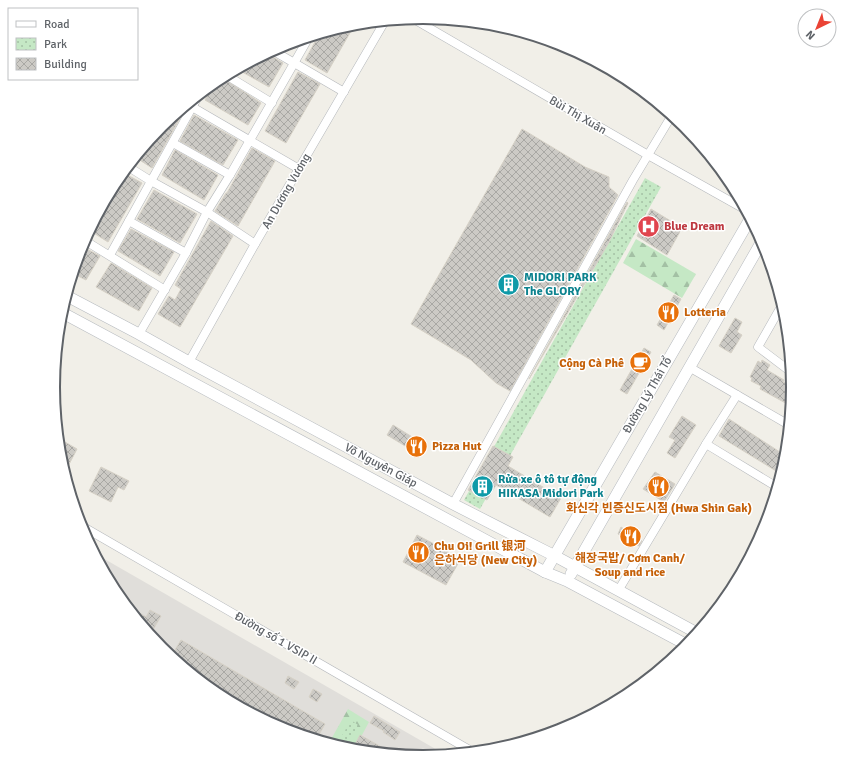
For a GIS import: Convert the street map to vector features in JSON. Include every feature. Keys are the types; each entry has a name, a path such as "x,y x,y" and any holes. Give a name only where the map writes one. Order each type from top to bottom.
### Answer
{"main road":[{"name":"Đường Lý Thái Tổ","path":"545,572 747,224"},
{"name":"Đường Lý Thái Tổ","path":"567,581 758,248"},
{"name":"Võ Nguyên Giáp","path":"71,298 691,631"},
{"name":"Võ Nguyên Giáp","path":"66,315 545,572 567,581 681,642"}],"street":[{"name":"Bùi Thị Xuân","path":"422,24 736,204"},
{"name":"An Dương Vương","path":"189,362 255,244 383,26"},
{"path":"139,334 186,253 207,212 272,103 305,43"},
{"path":"279,54 344,92"},
{"path":"233,78 272,103"},
{"path":"193,106 299,169"},
{"path":"110,255 173,143 188,110"},
{"path":"453,504 669,120"},
{"path":"173,143 230,175"},
{"path":"132,169 207,212 255,244"},
{"path":"129,220 186,253"},
{"path":"89,243 165,290"},
{"path":"778,312 758,347 785,368"},
{"path":"689,367 784,422"},
{"path":"618,591 737,395"},
{"path":"706,444 772,484"},
{"name":"Đường số 1 VSIP II","path":"89,530 464,747"}],"shaded area":[{"path":"102,558 436,749 375,747 329,738 306,731 262,713 241,701 202,675 166,644 135,608 121,589"}],"green space":[{"path":"645,178 661,187 480,509 464,500"},
{"path":"636,239 696,274 682,298 623,263"},
{"path":"348,709 369,722 357,744 331,739"},
{"path":"351,720 358,725 349,742 339,740"}],"building":[{"path":"351,31 327,73 305,60 316,40"},
{"path":"272,57 283,63 269,87 243,72"},
{"path":"298,72 320,84 286,143 265,131"},
{"path":"227,81 261,103 248,125 205,100 208,94"},
{"path":"194,115 238,140 223,165 180,141"},
{"path":"181,116 152,168 140,160 166,130"},
{"name":"MIDORI PARK The GLORY","path":"522,129 585,167 609,177 609,187 618,195 510,391 496,383 471,360 411,324"},
{"path":"252,148 275,161 238,226 215,211 227,193"},
{"path":"175,150 218,175 204,200 162,175"},
{"path":"128,175 142,183 108,242 94,233 108,205"},
{"path":"154,190 197,214 180,243 137,219"},
{"path":"627,202 628,203 608,244 529,379"},
{"path":"651,209 682,228 667,255 637,236"},
{"path":"211,221 233,236 180,327 158,314 169,296 175,300 181,289 175,285"},
{"path":"131,229 174,252 160,276 118,251"},
{"path":"87,249 100,256 86,280 77,276"},
{"path":"111,263 152,288 139,311 96,287"},
{"name":"Lotteria","path":"674,295 681,299 664,330 657,325"},
{"path":"735,318 742,322 737,332 742,335 731,353 719,346"},
{"name":"Cộng Cà Phê","path":"644,348 651,352 627,394 620,390"},
{"path":"762,360 770,365 767,370 784,380 783,382 786,384 785,403 760,389 761,386 751,381 752,378 750,377 758,361 761,363"},
{"path":"682,416 696,425 675,458 667,453 675,440 669,437"},
{"path":"729,419 780,452 776,471 719,436"},
{"path":"393,425 425,445 420,455 387,435"},
{"path":"64,441 77,449 68,466"},
{"path":"493,446 513,457 508,466 561,498 550,517 496,485 487,500 468,490"},
{"path":"101,467 129,481 124,490 118,487 111,502 89,491"},
{"path":"655,472 675,484 664,502 643,489"},
{"name":"해장국밥/ Cơm Canh/ Soup and rice","path":"621,527 642,541 639,546 618,534"},
{"path":"417,535 460,560 446,585 403,562"},
{"path":"150,610 161,616 153,630 139,612 146,617"},
{"path":"181,640 325,724 319,735 262,713 221,689 174,652"},
{"path":"288,676 299,682 294,689 285,683"},
{"path":"313,689 322,694 317,702 309,697"},
{"path":"374,716 400,732 395,740 383,732 384,731 370,723"},
{"path":"360,735 383,748 375,747 355,744"}],"place":[{"name":"Blue Dream","path":"648,226"},
{"name":"MIDORI PARK The GLORY","path":"509,284"},
{"name":"Lotteria","path":"669,312"},
{"name":"Cộng Cà Phê","path":"640,363"},
{"name":"Pizza Hut","path":"417,446"},
{"name":"Rửa xe ô tô tự động HIKASA Midori Park","path":"483,486"},
{"name":"화신각 빈증신도시점 (Hwa Shin Gak)","path":"659,487"},
{"name":"해장국밥/ Cơm Canh/ Soup and rice","path":"630,537"},
{"name":"Chu Oi! Grill 银河 은하식당 (New City)","path":"419,553"}]}
